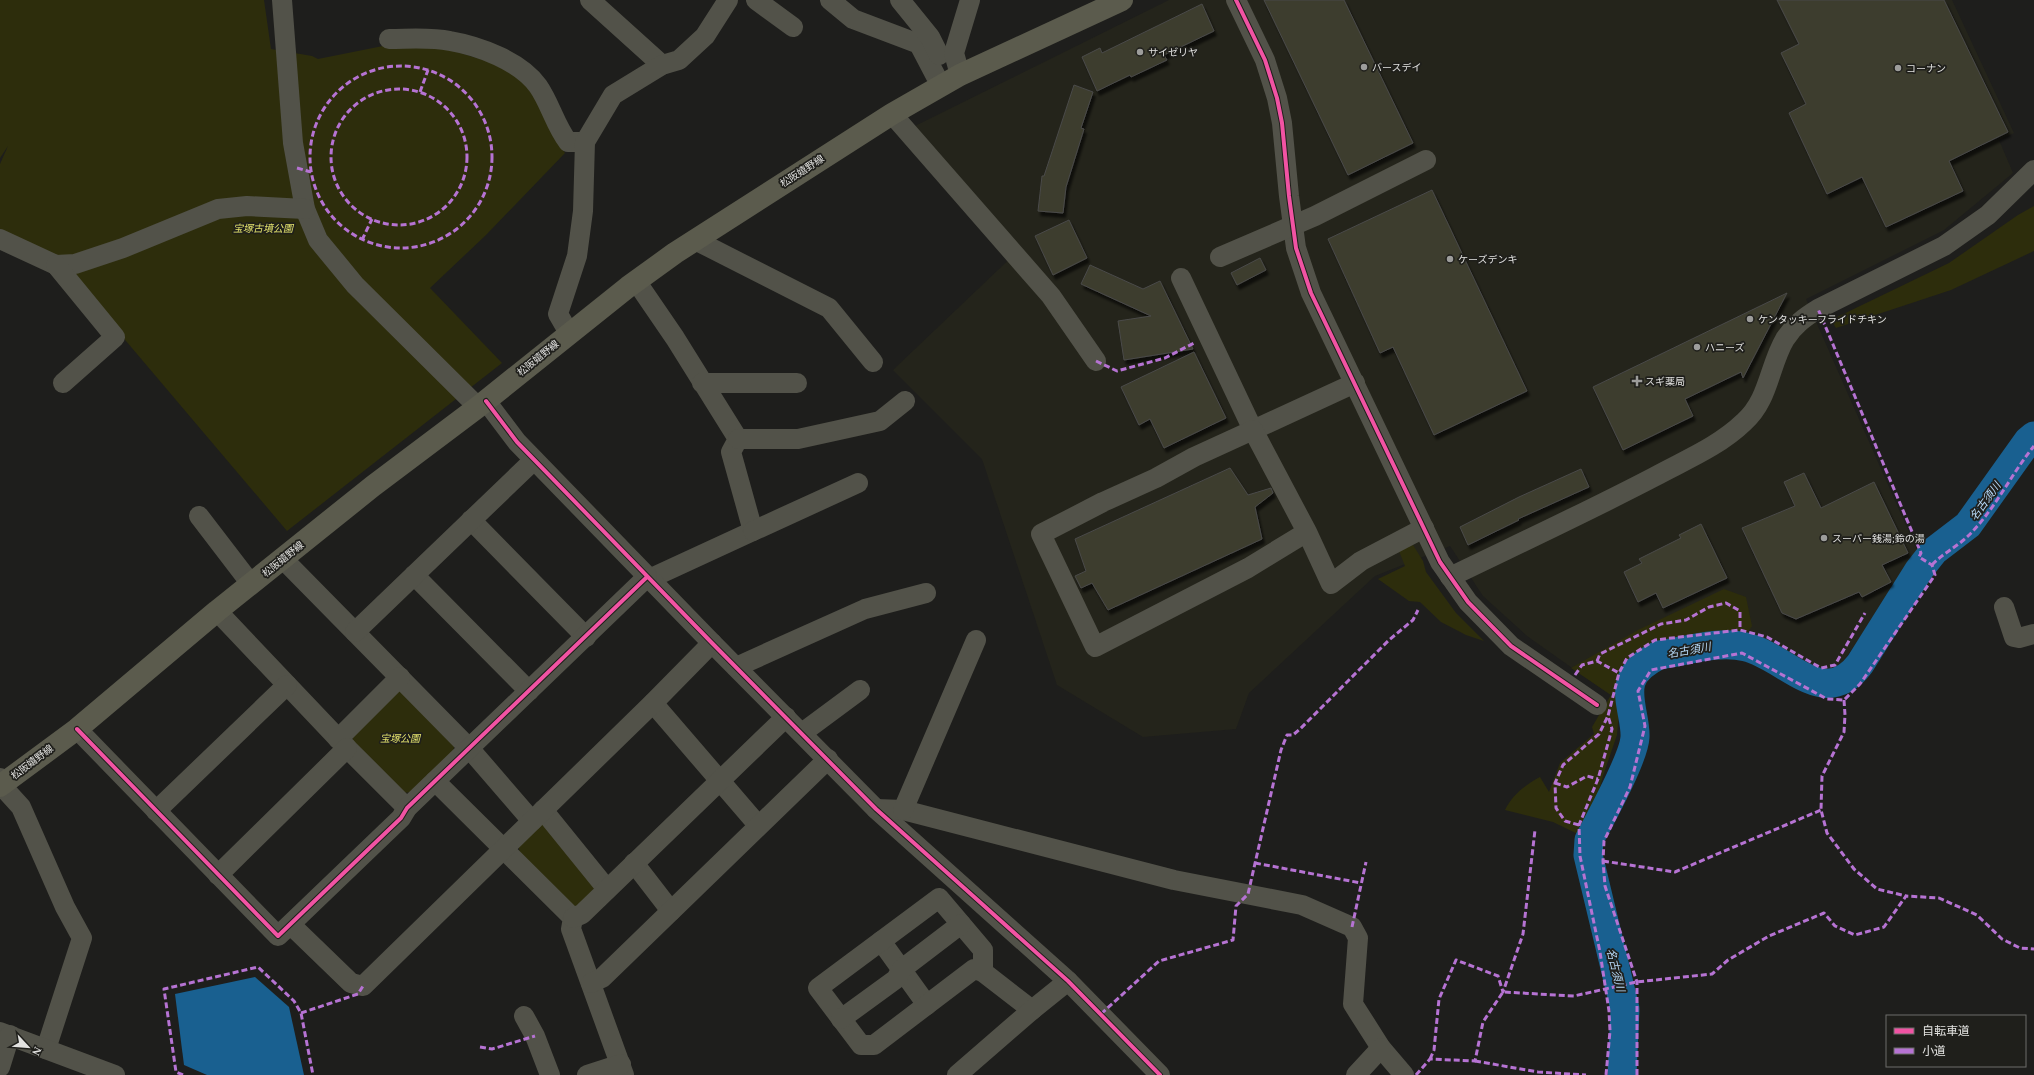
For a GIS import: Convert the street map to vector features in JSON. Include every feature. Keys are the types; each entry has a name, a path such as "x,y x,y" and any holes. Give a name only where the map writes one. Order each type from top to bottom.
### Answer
{"main road":[{"name":"松阪嬉野線","path":"0,783 77,729 216,612 373,486 482,404 636,281 695,240 892,114 950,81 1122,0"}],"street":[{"path":"282,0 293,143 305,209 318,240 355,286 482,404 648,578 876,809 1068,981 1160,1075"},
{"path":"590,0 662,65"},
{"path":"569,333 558,314 577,256 583,211 585,142 613,95 662,65 679,60 705,36 728,0"},
{"path":"756,0 793,26"},
{"path":"830,0 853,19 919,44 950,81"},
{"path":"900,0 930,37 950,81"},
{"path":"950,81 954,53 970,0"},
{"path":"1236,0 1265,60 1278,98 1296,248 1311,293 1440,562 1468,602 1511,646 1597,705"},
{"path":"389,38 448,40 496,56 516,65 532,78 545,96 560,132 568,142 585,142"},
{"path":"892,114 1051,296 1096,361"},
{"path":"1220,257 1293,223 1314,216 1426,160"},
{"path":"1450,577 1616,497 1712,447 1730,435 1755,410 1764,396 1785,340 1803,318 1944,246 1988,215 2034,170"},
{"path":"56,265 75,264 123,248 218,209 248,206 305,209"},
{"path":"0,239 56,265 115,337 63,383"},
{"path":"695,240 829,308 873,362"},
{"path":"1181,278 1253,430 1307,532 1331,584 1361,561 1424,528"},
{"path":"636,281 675,338 738,439"},
{"path":"702,383 798,382"},
{"path":"1307,532 1248,568 1095,647 1041,534 1103,502 1156,478 1194,457 1355,383"},
{"path":"738,439 798,439 872,423 880,421 905,401"},
{"path":"738,439 731,452 753,531"},
{"path":"354,632 534,460"},
{"path":"77,729 278,936 401,818 407,808 469,748 648,578 858,483"},
{"path":"199,516 251,584"},
{"path":"471,520 586,637"},
{"path":"283,559 538,816 607,889"},
{"path":"414,575 529,691"},
{"path":"736,667 865,609 926,593"},
{"path":"2004,607 2014,637 2019,638 2034,634"},
{"path":"216,612 407,808"},
{"path":"904,810 976,640"},
{"path":"291,925 351,983 363,986 653,703 712,643"},
{"path":"218,875 342,743 400,677"},
{"path":"156,811 286,685"},
{"path":"802,733 860,690"},
{"path":"653,703 758,825"},
{"path":"573,918 582,914 786,717"},
{"path":"591,983 602,978 758,825 828,759"},
{"path":"435,781 573,918"},
{"path":"0,783 21,807 65,907 82,938 46,1049"},
{"path":"876,809 904,810 1174,880 1302,905 1352,927 1358,938 1353,1004 1381,1048 1404,1075"},
{"path":"634,863 671,910"},
{"path":"983,972 983,950 939,898 818,988 860,1045 874,1045 974,969 983,972 1032,1010"},
{"path":"573,918 571,929 623,1069 587,1075"},
{"path":"841,1018 896,979 902,969 962,924"},
{"path":"881,941 927,1005"},
{"path":"957,1075 1068,981"},
{"path":"524,1016 535,1036 550,1075"},
{"path":"0,1067 5,1034 115,1075"},
{"path":"1356,1075 1381,1048"}],"shaded area":[{"path":"1169,0 1952,0 2014,133 1999,140 2013,173 1944,230 1806,299 1919,555 1837,670 1825,675 1744,637 1657,644 1631,662 1616,699 1527,636 1483,596 1450,546 1375,576 1249,693 1236,729 1143,737 1057,685 982,459 893,370 1019,250 915,126"}],"green space":[{"name":"宝塚古墳公園","path":"0,0 264,0 271,49 312,56 318,59 383,46 444,48 506,67 531,88 558,143 565,153 486,235 430,288 502,363 287,531 54,256 0,230 0,164 8,146 0,158"},
{"path":"2034,206 2034,251 1951,290 1836,328 1831,320 1949,263 2018,215"},
{"path":"1413,545 1423,561 1426,572 1456,613 1484,641 1466,635 1441,622 1420,602 1409,601 1378,579 1405,566 1399,551"},
{"path":"1724,589 1746,597 1752,626 1744,638 1662,643 1631,661 1622,677 1617,735 1603,776 1586,838 1553,822 1505,810 1511,800 1520,791 1529,783 1540,777 1549,792 1560,763 1594,734 1592,727 1611,695 1571,668 1638,630"},
{"name":"宝塚公園","path":"397,690 408,693 455,743 453,751 412,792 403,793 352,742 354,732"},
{"path":"539,824 548,824 598,884 578,907 571,906 520,853 518,845"}],"water":[{"path":"255,977 289,1007 304,1075 207,1075 184,1065 175,994"}],"building":[{"path":"1264,0 1344,0 1413,143 1348,175"},
{"path":"1777,0 1944,0 2008,132 1949,161 1963,191 1886,227 1862,177 1827,194 1789,113 1806,104 1781,53 1799,44"},
{"path":"1202,4 1214,31 1164,55 1167,60 1131,77 1130,75 1097,91 1082,57 1100,48 1102,53"},
{"path":"1074,85 1093,92 1081,128 1084,129 1066,187 1063,213 1038,211 1042,176 1044,176"},
{"path":"1432,190 1527,391 1434,435 1393,347 1380,353 1328,239"},
{"path":"1069,220 1087,258 1053,275 1035,236"},
{"path":"1260,258 1266,270 1237,285 1231,273"},
{"path":"1090,265 1143,289 1160,281 1193,349 1124,360 1118,321 1151,316 1081,284"},
{"path":"1787,293 1743,378 1741,372 1685,399 1693,416 1623,450 1593,387"},
{"path":"1194,352 1226,418 1164,448 1150,419 1139,425 1121,387"},
{"path":"1230,468 1248,495 1271,488 1273,493 1255,507 1262,539 1108,610 1092,583 1081,588 1075,576 1086,571 1075,539"},
{"path":"1581,469 1589,487 1518,519 1519,520 1468,545 1460,527 1519,497"},
{"name":"スーパー銭湯;鈴の湯","path":"1804,473 1821,508 1874,482 1908,553 1882,565 1891,582 1862,597 1859,592 1796,619 1782,613 1742,528 1795,506 1784,482"},
{"path":"1701,524 1727,578 1663,608 1656,593 1638,602 1624,572 1642,563 1639,559 1681,538 1679,535"}],"waterway":[{"name":"名古須川","path":"1622,1075 1625,1009 1588,855 1589,840 1616,788 1633,747 1635,730 1630,702 1630,689 1635,673 1638,669 1659,655 1714,645 1736,645 1761,653 1805,677 1819,682 1833,683 1846,677 1860,664 1919,570 1934,551 1968,525 2028,441 2034,436"}],"marked path":[{"path":"401,66 419,68 436,73 451,81 471,99 485,122 490,139 492,157 490,175 485,192 477,207 459,227 436,241 419,246 401,248 383,246 366,241 351,233 331,215 317,192 312,175 310,157 312,139 317,122 325,107 343,87 366,73 383,68 401,66"},
{"path":"420,92 428,70"},
{"path":"399,89 412,90 425,94 447,109 462,131 466,144 467,157 466,170 462,183 447,205 425,220 412,224 399,225 386,224 373,220 351,205 336,183 332,170 331,157 332,144 336,131 351,109 373,94 386,90 399,89"},
{"path":"297,168 311,172"},
{"path":"362,240 372,219"},
{"path":"1637,1075 1637,982 1605,886 1603,861 1604,841 1630,787 1645,726 1638,691 1651,670 1742,653 1827,699 1844,700 1860,684 1935,575 1932,565 1919,557 1921,553 1818,309"},
{"path":"1096,361 1117,371 1165,358 1194,343"},
{"path":"1932,565 1964,540 1978,526 2034,446"},
{"path":"1597,661 1600,654 1661,624 1686,620 1709,607 1726,603 1740,611 1740,630"},
{"path":"1101,1014 1159,961 1233,940 1236,906 1248,894 1281,750 1287,735 1293,735 1300,729 1389,640 1413,620 1418,610"},
{"path":"1606,1075 1610,1031 1609,1011 1600,952 1580,856 1579,825 1598,779 1612,729 1608,716 1619,673 1627,658 1655,640 1740,630 1767,637 1821,668 1835,665 1865,613"},
{"path":"1575,675 1582,665 1597,661 1619,673"},
{"path":"1844,700 1844,732 1822,776 1821,810 1827,833 1854,869 1877,889 1906,896"},
{"path":"1579,825 1565,821 1556,808 1555,783 1563,765 1599,734 1608,716"},
{"path":"1555,783 1567,787 1587,776 1598,779"},
{"path":"1603,861 1675,872 1821,810"},
{"path":"1430,1059 1434,1050 1439,999 1456,960 1498,976 1503,992 1523,934 1535,830"},
{"path":"1352,927 1366,862"},
{"path":"1255,863 1361,883"},
{"path":"1416,1075 1430,1059 1475,1061 1483,1022 1503,992 1574,996 1636,982 1712,974 1728,960 1769,936 1824,913 1835,926 1855,935 1884,927 1906,896 1939,898 1977,915 2002,939 2020,948 2034,949"},
{"path":"183,1075 176,1072 164,989 258,967 294,1001 301,1013 313,1075"},
{"path":"301,1013 358,994 363,986"},
{"path":"480,1047 492,1049 535,1036"},
{"path":"1475,1061 1538,1072 1586,1075"}],"cycle path":[{"path":"1236,0 1265,60 1277,98 1282,123 1296,248 1311,293 1440,562 1468,602 1511,646 1597,705"},
{"path":"486,401 517,442 876,809 1068,981 1160,1075"},
{"path":"77,729 278,936 401,818 407,808 647,577"}],"place":[{"name":"サイゼリヤ","path":"1140,52"},
{"name":"バースデイ","path":"1364,67"},
{"name":"コーナン","path":"1898,68"},
{"name":"ケーズデンキ","path":"1450,259"},
{"name":"ケンタッキーフライドチキン","path":"1750,319"},
{"name":"ハニーズ","path":"1697,347"},
{"name":"スギ薬局","path":"1637,381"},
{"name":"スーパー銭湯;鈴の湯","path":"1824,538"}]}
